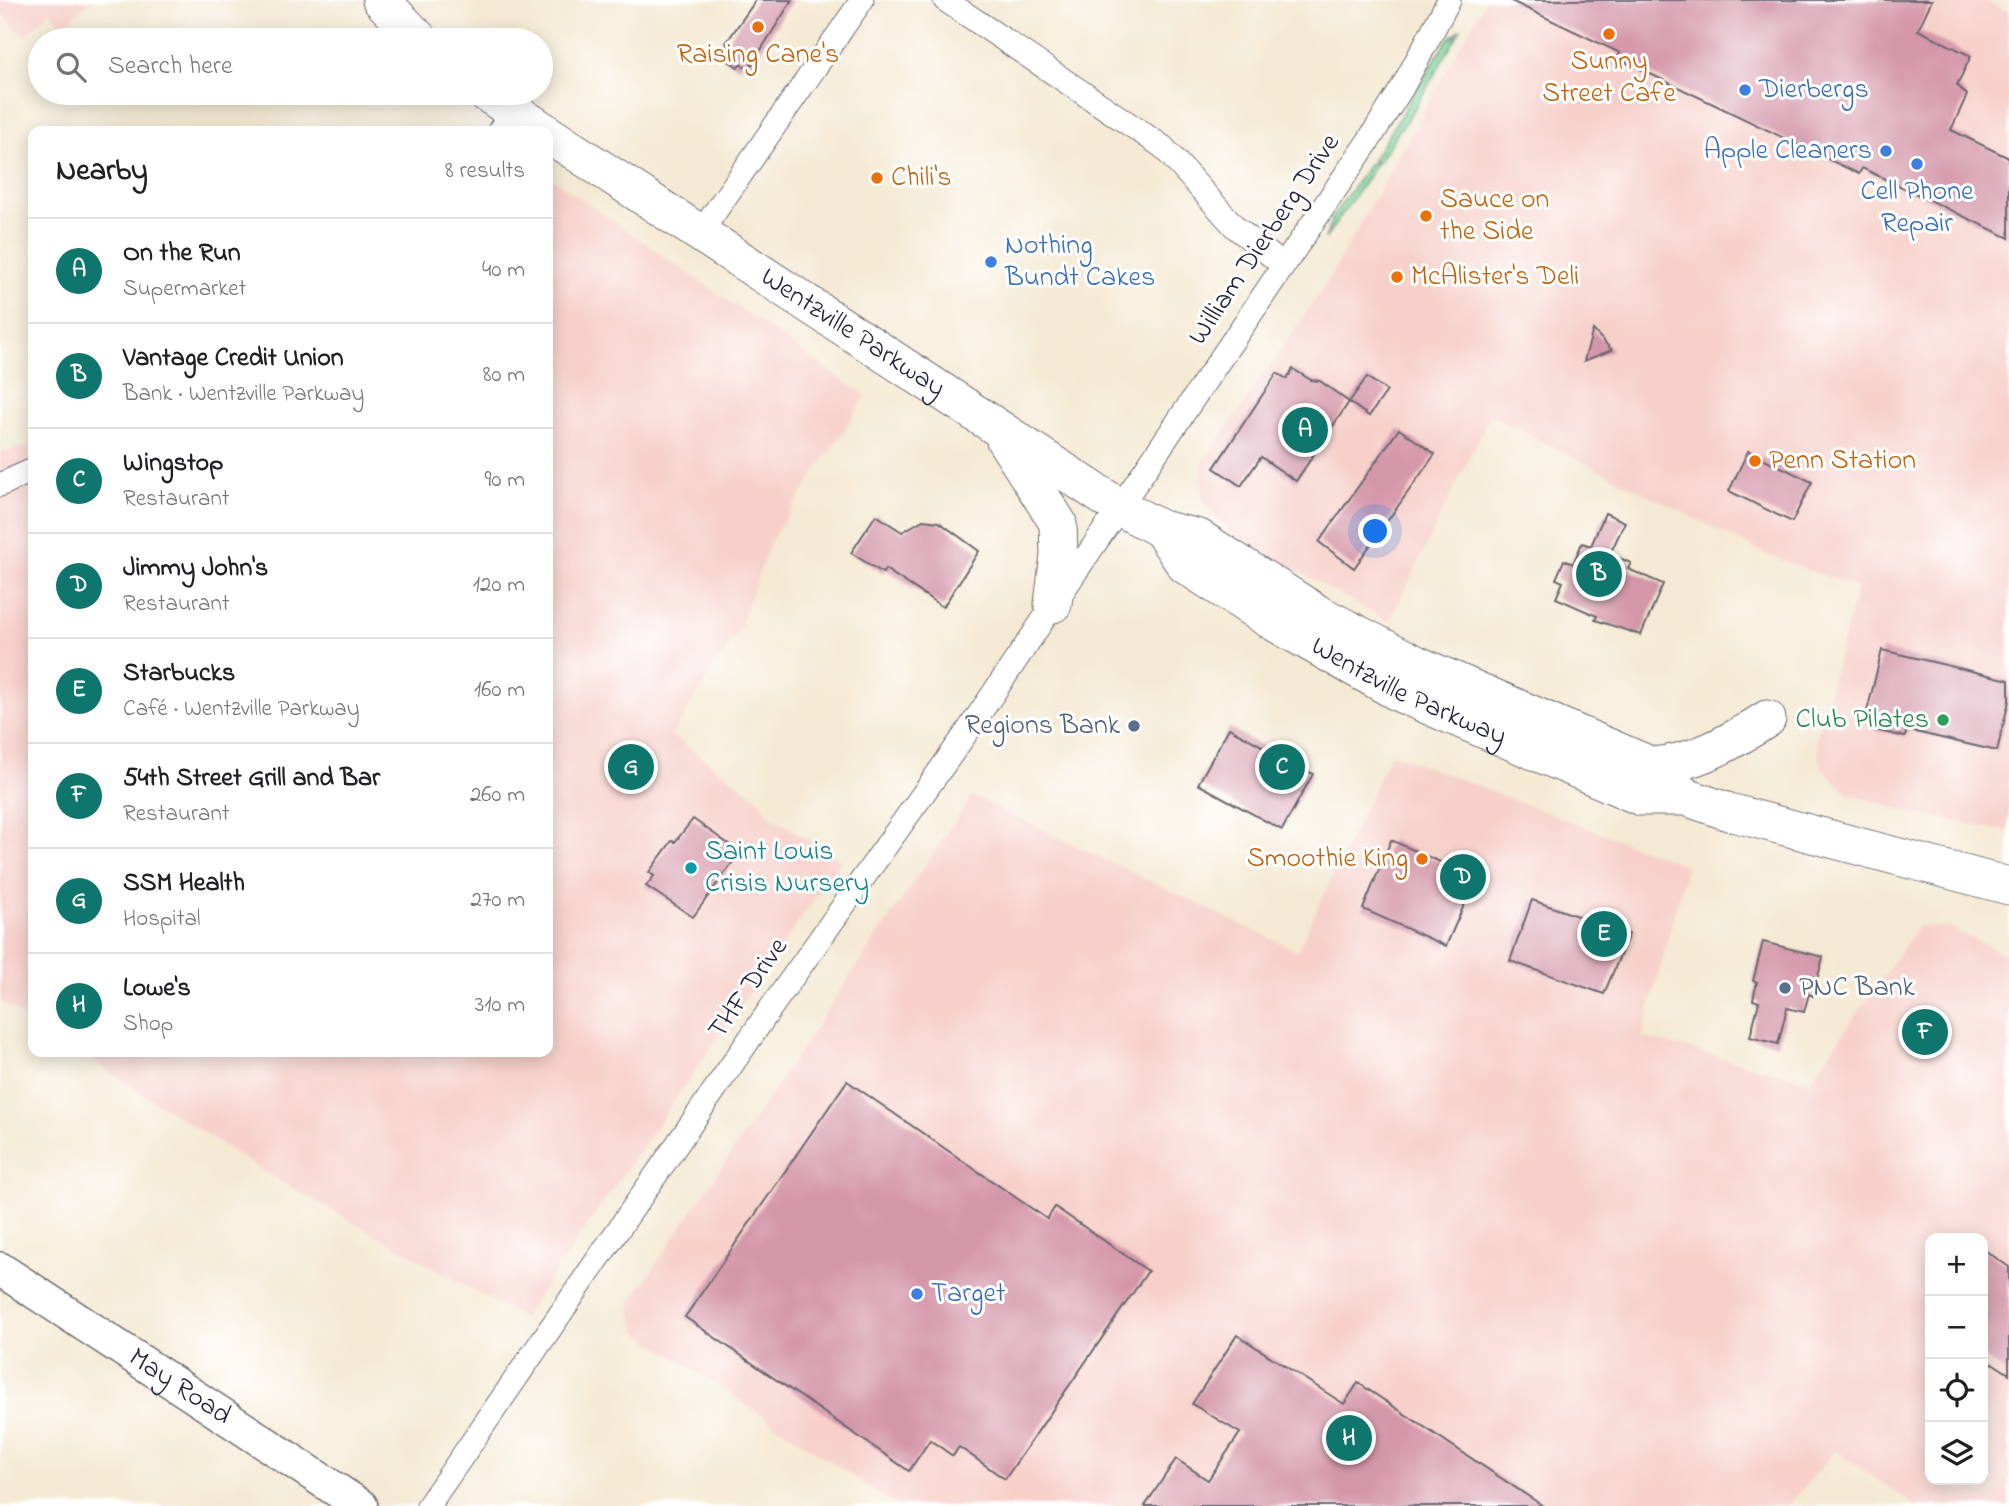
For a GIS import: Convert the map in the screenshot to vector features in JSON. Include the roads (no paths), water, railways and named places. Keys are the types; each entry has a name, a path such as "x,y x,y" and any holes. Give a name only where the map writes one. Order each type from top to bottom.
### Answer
{"main road":[{"path":"381,0 408,28"},
{"name":"Wentzville Parkway","path":"553,142 1119,507 1161,529 1199,538 1317,613 1418,665 1652,766 1686,797"},
{"path":"997,428 1044,497 1058,523 1059,555 1053,604"},
{"name":"Wentzville Parkway","path":"1161,529 1185,565 1270,620 1399,693 1641,797 1686,797 1730,812 2009,886"},
{"path":"1652,766 1702,756 1731,742 1767,719"}],"street":[{"path":"699,235 862,0"},
{"path":"945,0 1163,147 1236,227 1283,265"},
{"name":"William Dierberg Drive","path":"1119,507 1402,88 1449,0"},
{"path":"0,485 28,472"},
{"name":"THF Drive","path":"428,1506 1119,507"},
{"name":"May Road","path":"1,1271 361,1506"}],"place":[{"name":"Raising Cane's","path":"758,27"},
{"name":"Sunny Street Cafe","path":"1609,34"},
{"name":"Dierbergs","path":"1745,90"},
{"name":"Apple Cleaners","path":"1886,151"},
{"name":"Cell Phone Repair","path":"1917,164"},
{"name":"Chili's","path":"877,178"},
{"name":"Sauce on the Side","path":"1426,216"},
{"name":"Nothing Bundt Cakes","path":"991,262"},
{"name":"McAlister's Deli","path":"1397,277"},
{"name":"On the Run","path":"1305,430"},
{"name":"Penn Station","path":"1755,461"},
{"name":"Vantage Credit Union","path":"1599,574"},
{"name":"Club Pilates","path":"1943,720"},
{"name":"Regions Bank","path":"1134,726"},
{"name":"SSM Health","path":"631,767"},
{"name":"Wingstop","path":"1282,767"},
{"name":"Smoothie King","path":"1422,859"},
{"name":"Saint Louis Crisis Nursery","path":"691,868"},
{"name":"Jimmy John's","path":"1463,877"},
{"name":"Starbucks","path":"1604,934"},
{"name":"PNC Bank","path":"1785,988"},
{"name":"54th Street Grill and Bar","path":"1925,1032"},
{"name":"Target","path":"917,1294"},
{"name":"Lowe's","path":"1349,1438"}]}
